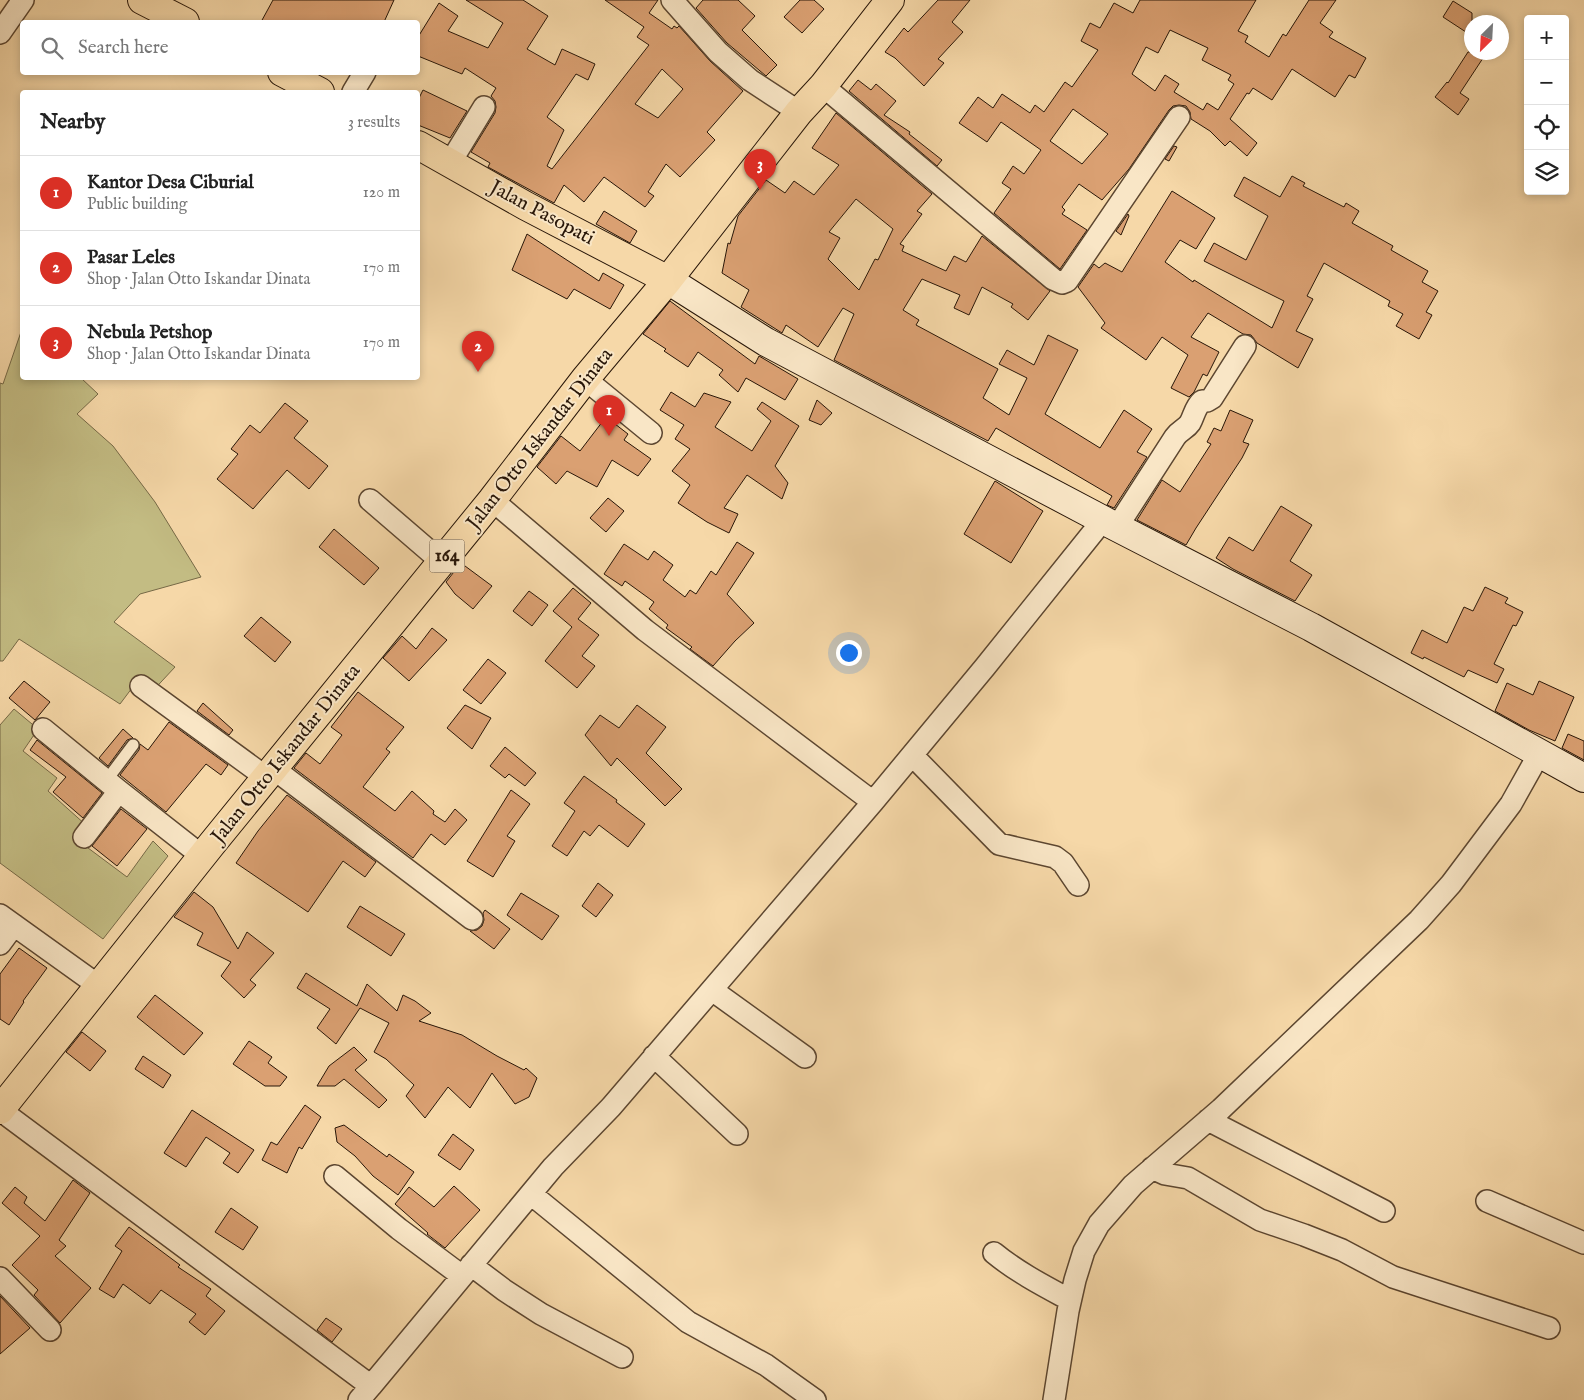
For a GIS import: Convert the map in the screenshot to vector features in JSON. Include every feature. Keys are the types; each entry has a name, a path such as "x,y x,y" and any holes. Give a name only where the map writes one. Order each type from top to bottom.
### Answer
{"main road":[{"path":"142,0 181,20"},
{"name":"Jalan Otto Iskandar Dinata","path":"0,1110 202,856 492,500 585,379 668,280 799,112 890,0"},
{"path":"288,75 316,90"},
{"name":"Jalan Pasopati","path":"420,146 526,206 668,280"}],"street":[{"path":"0,33 23,0"},
{"path":"672,0 718,52 750,80 799,112"},
{"path":"354,90 363,75"},
{"path":"822,86 1053,279 1062,284 1068,282 1179,117"},
{"path":"450,163 484,107"},
{"path":"668,280 766,342 1110,524 1310,627 1584,778"},
{"path":"0,1110 365,1393 553,1167 611,1107 1110,524 1180,430 1186,428 1198,404 1212,398 1245,346"},
{"path":"585,379 651,433"},
{"path":"370,500 442,562"},
{"path":"492,500 645,630 873,802"},
{"path":"141,686 270,774 472,919"},
{"path":"44,729 112,786 202,856"},
{"path":"1054,1400 1070,1300 1084,1251 1115,1203 1133,1184 1208,1120 1419,920 1451,884 1511,804 1539,754"},
{"path":"912,755 999,844 1055,857 1063,863 1078,885"},
{"path":"84,837 112,786"},
{"path":"0,944 7,920 99,986"},
{"path":"712,990 805,1057"},
{"path":"654,1056 737,1134"},
{"path":"1208,1120 1384,1211"},
{"path":"1152,1168 1165,1174 1188,1178 1260,1220 1304,1234 1342,1250 1393,1278 1549,1328"},
{"path":"335,1176 399,1229 467,1271 622,1357"},
{"path":"531,1194 688,1322 766,1365 815,1400"},
{"path":"1487,1201 1584,1243"},
{"path":"994,1253 1003,1261 1070,1300"},
{"path":"0,1278 50,1330"}],"lane":[{"path":"112,786 134,746"}],"shaded area":[{"path":"20,335 20,380 83,380 98,394 77,414 113,446 155,502 201,577 140,594 114,622 175,667 148,696 135,684 120,704 19,639 3,661 0,661 0,383 3,384"},
{"path":"14,709 38,729 23,751 57,778 48,791 87,826 76,839 127,877 153,841 168,856 103,939 0,863 0,725"}],"building":[{"path":"273,0 394,0 385,20 262,20"},
{"path":"466,0 523,0 548,16 527,49 555,65 562,49 595,64 588,80 576,74 547,117 564,130 547,166 552,169 649,45 637,37 644,27 605,0 658,0 649,13 672,29 674,26 677,28 679,26 710,61 743,91 707,132 715,140 680,177 666,164 648,192 654,196 645,207 604,177 584,202 564,185 554,203 488,167 490,163 471,152 495,113 495,101 491,96 496,88 465,68 462,74 420,57 420,34 439,3 458,16 448,31 488,48 503,23","holes":["662,69 683,89 658,118 635,104"]},
{"path":"703,0 738,0 755,16 742,30 777,65 766,76 727,43 696,8"},
{"path":"800,0 814,0 824,9 802,33 784,17"},
{"path":"938,0 970,0 952,22 963,32 938,59 944,63 924,86 895,58 885,52 904,28 908,32"},
{"path":"1140,0 1256,0 1238,31 1248,36 1245,42 1269,57 1283,34 1286,36 1309,0 1336,0 1320,23 1333,32 1329,37 1366,58 1355,78 1349,75 1335,97 1292,69 1272,100 1253,88 1249,94 1247,93 1230,119 1257,143 1247,156 1230,141 1225,146 1210,131 1191,119 1190,112 1186,106 1173,106 1129,169 1102,200 1079,184 1062,207 1065,210 1062,214 1087,230 1060,269 994,213 1011,189 1002,183 1013,166 1024,174 1041,150 1001,122 987,142 959,123 978,97 993,108 1002,94 1030,113 1035,105 1044,112 1065,82 1072,87 1098,50 1081,41 1090,23 1100,28 1114,3 1133,13","holes":["1170,30 1208,48 1202,60 1231,75 1228,80 1234,84 1218,110 1207,103 1203,110 1174,92 1179,84 1165,75 1155,91 1132,74 1146,47 1158,53","1073,109 1108,134 1082,164 1050,141"]},
{"path":"1453,1 1472,13 1472,15 1464,15 1464,31 1443,17"},
{"path":"1464,58 1464,60 1482,60 1460,93 1469,99 1458,115 1435,97 1448,83"},
{"path":"858,80 871,90 876,84 896,101 884,115 910,132 909,134 942,160 937,166 849,91"},
{"path":"423,90 467,111 450,138 420,126 420,96"},
{"path":"836,113 932,194 917,211 922,214 900,244 904,246 902,251 946,271 954,256 966,262 982,236 1050,291 1028,320 1011,307 1013,304 982,287 969,315 954,308 960,295 922,279 903,310 919,320 916,325 998,369 983,398 1009,415 1027,378 999,364 1007,350 1034,365 1048,335 1078,350 1045,414 1100,448 1124,410 1152,429 1137,452 1147,457 1114,508 1107,505 1112,496 996,428 988,441 834,360 854,314 843,308 818,347 786,325 782,333 741,307 749,290 722,273 728,243 730,244 738,216 766,180 785,193 794,181 814,195 839,165 812,148","holes":["856,199 893,229 878,260 875,259 859,290 828,259 840,238 829,232"]},
{"path":"1174,146 1177,147 1169,161 1165,159"},
{"path":"1292,176 1305,183 1303,186 1344,207 1346,203 1359,211 1352,223 1393,246 1391,250 1428,271 1422,282 1438,291 1426,312 1432,315 1419,339 1396,326 1403,314 1388,306 1390,301 1324,263 1307,296 1313,299 1296,331 1313,339 1298,368 1257,343 1251,335 1243,334 1208,313 1191,337 1219,352 1207,376 1203,374 1194,392 1189,397 1171,388 1188,355 1162,337 1146,360 1101,328 1105,323 1078,287 1094,264 1099,268 1105,263 1122,272 1172,191 1215,218 1196,249 1180,240 1165,262 1193,282 1194,280 1272,328 1284,301 1204,261 1214,243 1246,260 1268,216 1234,196 1244,177 1280,197"},
{"path":"604,211 637,231 630,243 596,224"},
{"path":"1128,214 1129,216 1121,235 1116,231"},
{"path":"527,234 599,281 603,273 624,285 610,309 574,289 567,299 512,270"},
{"path":"670,301 755,364 759,356 798,379 785,400 746,378 738,392 719,375 723,370 698,352 688,367 664,351 666,349 643,334"},
{"path":"671,392 695,407 704,393 731,402 715,427 752,451 771,421 757,409 762,402 799,426 775,466 788,483 782,499 747,475 724,508 738,514 729,533 707,522 678,503 690,485 672,471 690,449 675,439 684,425 660,410"},
{"path":"817,400 832,413 821,425 809,420"},
{"path":"285,403 308,421 294,438 328,466 309,489 287,470 253,509 217,479 238,454 231,449 250,425 260,433"},
{"path":"1230,410 1253,420 1243,442 1249,444 1186,545 1137,520 1162,480 1180,492 1211,444 1207,442 1214,428 1221,431"},
{"path":"606,417 628,434 624,440 651,459 638,476 612,460 597,487 567,471 556,484 537,467 561,436 580,451"},
{"path":"995,481 1043,511 1011,563 964,534"},
{"path":"608,498 624,511 606,532 590,518"},
{"path":"1281,506 1312,525 1290,561 1312,575 1295,601 1233,569 1216,558 1229,537 1253,551"},
{"path":"334,529 379,568 364,585 319,547"},
{"path":"737,542 754,553 727,594 754,623 713,666 690,649 692,647 666,628 668,625 649,609 654,602 625,581 622,586 604,574 624,544 648,560 654,551 673,565 663,580 685,597 690,590 696,594 711,571 716,575"},
{"path":"461,563 492,586 473,609 455,594 446,582"},
{"path":"1485,587 1508,598 1505,603 1523,612 1516,626 1513,625 1494,664 1504,669 1497,683 1468,670 1464,677 1424,657 1423,659 1411,653 1422,630 1447,643 1464,607 1473,611"},
{"path":"573,588 591,603 578,619 599,635 582,656 595,666 577,688 545,661 572,627 553,611"},
{"path":"529,591 548,605 532,626 513,611"},
{"path":"261,617 291,642 275,662 244,636"},
{"path":"432,628 447,640 409,681 383,658 402,636 416,649"},
{"path":"488,659 506,673 481,704 463,690"},
{"path":"24,681 50,702 35,720 9,698"},
{"path":"1539,681 1574,697 1555,741 1529,730 1495,711 1507,683 1533,695"},
{"path":"358,692 404,727 386,749 390,752 363,787 395,811 412,791 434,811 433,814 445,822 455,809 467,820 445,845 431,834 413,858 294,768 306,753 320,764 342,735 331,727"},
{"path":"203,703 233,730 229,735 197,711"},
{"path":"465,705 491,718 472,749 447,728"},
{"path":"637,705 666,727 646,753 682,789 665,806 617,758 611,766 585,735 600,715 619,728"},
{"path":"169,722 228,765 221,775 206,764 166,812 120,775 139,750 140,744 148,750"},
{"path":"123,729 133,738 127,740 108,766 99,758"},
{"path":"1568,734 1584,741 1584,760 1562,748"},
{"path":"37,740 102,793 83,818 53,792 66,777 30,750"},
{"path":"505,747 536,773 525,786 509,774 505,778 490,766"},
{"path":"584,776 617,800 616,802 645,824 628,847 599,825 590,836 584,831 567,856 552,846 575,811 564,803"},
{"path":"511,790 530,804 507,836 515,841 493,877 467,861"},
{"path":"287,795 376,862 365,877 343,861 308,912 236,863 258,831"},
{"path":"121,809 147,829 117,866 92,846"},
{"path":"598,883 613,895 596,917 582,906"},
{"path":"194,892 213,907 238,949 247,932 274,953 250,980 256,985 244,998 221,976 231,962 197,945 203,933 174,917"},
{"path":"521,893 559,916 542,940 507,915"},
{"path":"360,906 405,934 391,956 347,927"},
{"path":"485,910 510,929 494,949 470,931 477,930 482,926"},
{"path":"19,948 47,968 23,1001 9,1025 0,1019 0,974"},
{"path":"306,973 357,1006 367,984 397,1011 403,995 415,1001 431,1013 419,1021 462,1035 524,1070 526,1068 537,1078 529,1097 515,1104 492,1073 470,1108 448,1087 425,1118 406,1096 414,1085 386,1059 374,1052 389,1023 360,1008 336,1044 317,1028 330,1009 297,988"},
{"path":"155,995 203,1033 184,1055 137,1017"},
{"path":"82,1032 106,1051 90,1071 66,1052"},
{"path":"249,1041 272,1057 268,1063 287,1077 280,1086 265,1086 233,1064"},
{"path":"354,1047 367,1060 355,1070 387,1100 379,1108 344,1079 335,1086 317,1086 329,1066"},
{"path":"143,1056 171,1075 163,1088 135,1069"},
{"path":"305,1105 321,1117 302,1149 299,1147 287,1173 262,1160 271,1142 277,1145"},
{"path":"192,1110 254,1150 238,1173 223,1163 230,1153 206,1137 186,1167 164,1153"},
{"path":"344,1125 387,1157 389,1154 414,1172 398,1195 373,1176 355,1156 337,1142 335,1128"},
{"path":"453,1134 474,1150 460,1170 438,1155"},
{"path":"73,1180 90,1193 59,1240 66,1246 55,1256 91,1288 60,1323 34,1295 38,1290 12,1265 40,1236 2,1203 15,1187 27,1197 24,1203 45,1221"},
{"path":"454,1186 480,1210 445,1248 395,1204 409,1187 434,1207"},
{"path":"231,1208 258,1227 243,1250 215,1232"},
{"path":"129,1227 180,1265 178,1267 211,1289 206,1296 225,1311 205,1335 189,1322 196,1314 161,1290 150,1304 123,1284 114,1298 99,1289 122,1251 115,1246"},
{"path":"0,1296 30,1328 0,1354"},
{"path":"326,1318 342,1329 332,1342 317,1330"}],"place":[{"name":"Nebula Petshop","path":"760,190"},
{"name":"Pasar Leles","path":"478,372"},
{"name":"Kantor Desa Ciburial","path":"609,436"}]}
